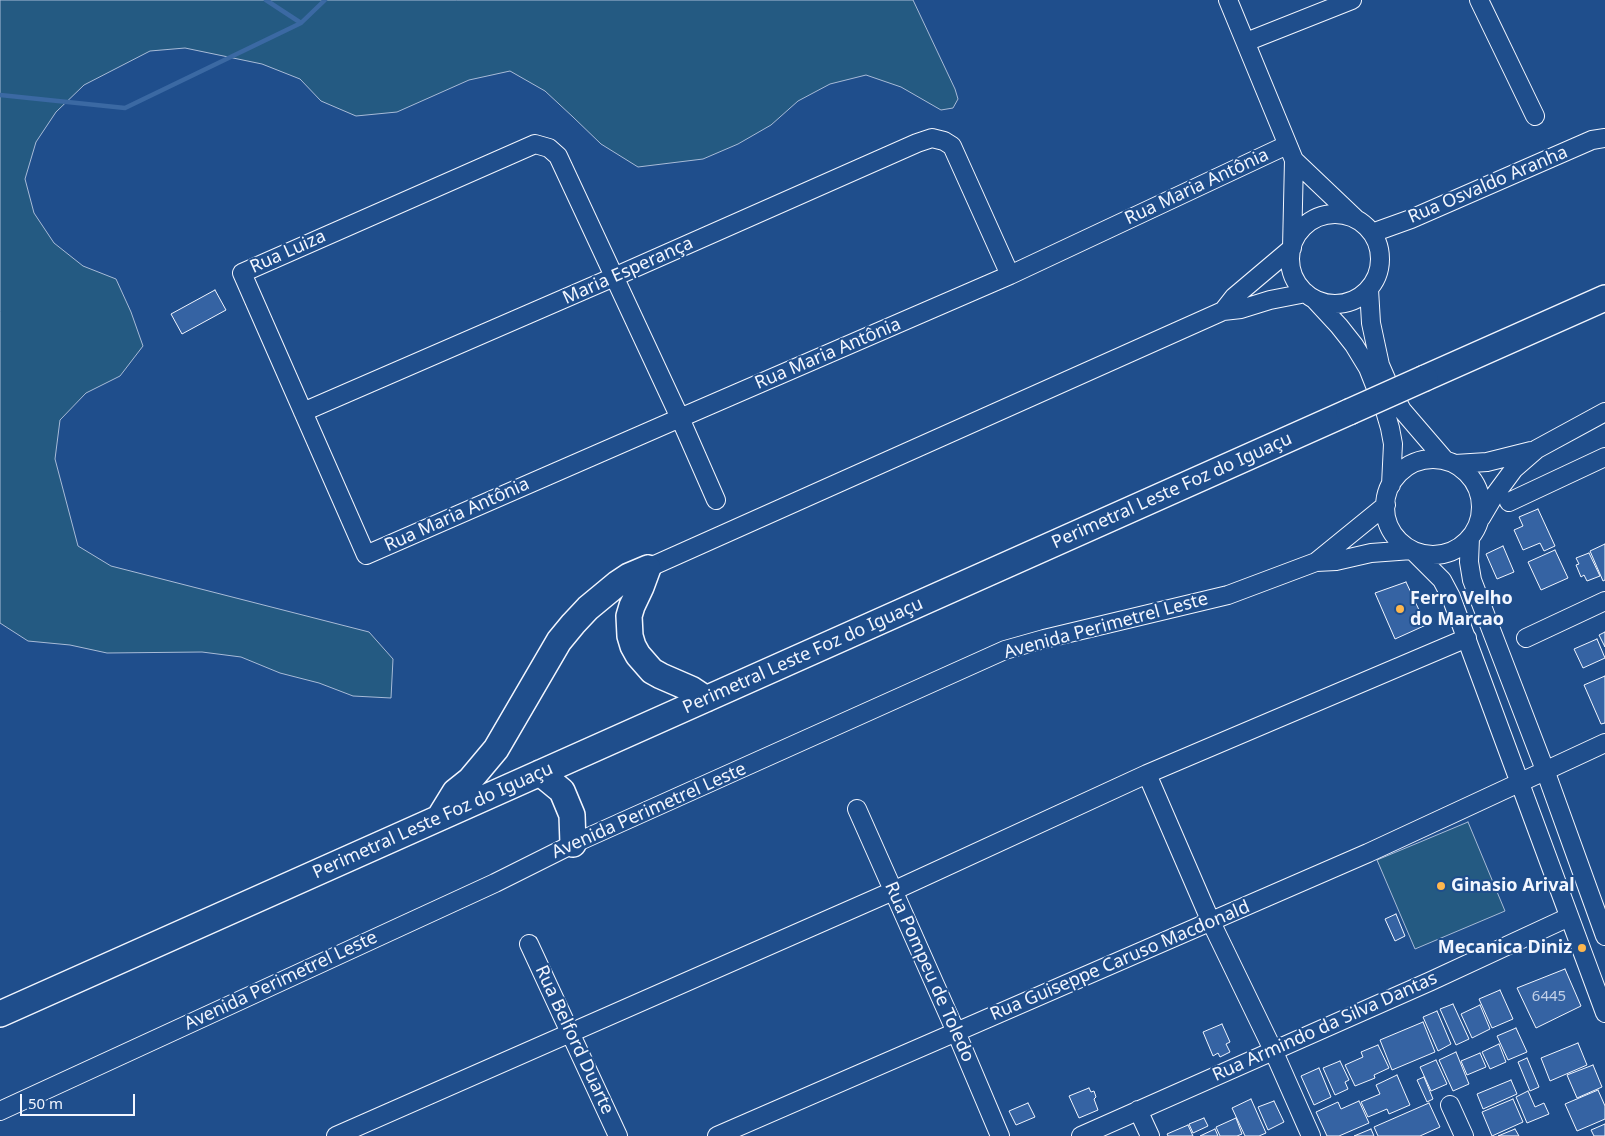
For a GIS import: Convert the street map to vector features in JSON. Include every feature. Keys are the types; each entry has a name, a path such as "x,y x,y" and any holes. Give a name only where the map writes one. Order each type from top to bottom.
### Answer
{"highway":[{"name":"Perimetral Leste Foz do Iguaçu","path":"0,1014 1605,298"},
{"path":"648,568 632,606 630,616 630,636 633,646 652,671 691,689 706,699"},
{"path":"439,818 455,792 477,773 496,749 559,642 573,624 616,584 648,568"},
{"path":"540,773 562,791 572,815 573,844"}],"street":[{"path":"1228,0 1290,152 1292,248 1290,257 1294,277 1340,326 1368,368 1385,410 1392,444 1391,485 1386,506 1386,516 1395,536 1442,580 1451,597 1605,1013"},
{"path":"1246,42 1352,0"},
{"path":"1480,0 1535,116"},
{"name":"Maria Esperança","path":"303,412 932,138 944,141 952,146 1010,275"},
{"name":"Rua Osvaldo Aranha","path":"1372,233 1411,219 1592,140 1605,138"},
{"name":"Rua Luiza","path":"366,555 242,273 535,144 549,148 558,156 614,277"},
{"path":"1290,152 1356,220"},
{"name":"Rua Maria Antônia","path":"366,555 1290,152"},
{"path":"648,568 1222,311 1241,309 1270,300 1310,296 1328,304 1344,304 1362,296 1375,281 1380,261 1377,241 1365,225 1356,220 1337,214 1317,218 1301,230 1292,248 1234,297 1222,311"},
{"path":"614,277 716,500"},
{"path":"1369,289 1371,323 1380,365 1390,388 1402,410 1450,462 1472,478 1477,487 1481,503 1480,519"},
{"path":"1412,550 1427,554 1443,554 1453,551 1470,538 1494,496 1514,469 1537,449 1605,412"},
{"path":"1391,485 1397,476 1414,463 1435,459 1450,462 1487,462 1537,449"},
{"path":"1509,502 1605,457"},
{"name":"Avenida Perimetrel Leste","path":"1316,562 1386,506"},
{"path":"1470,538 1469,562 1472,580 1545,770 1599,903 1605,936"},
{"name":"Avenida Perimetrel Leste","path":"0,1111 495,883 573,844 1005,650 1228,594 1316,562 1336,561 1371,553 1412,550"},
{"path":"1526,638 1605,601"},
{"path":"336,1136 893,891 1147,774 1467,638"},
{"name":"Rua Guiseppe Caruso Macdonald","path":"717,1136 1368,853 1605,743"},
{"path":"1147,774 1211,922 1312,1136"},
{"name":"Rua Pompeu de Toledo","path":"857,809 1000,1136"},
{"name":"Rua Armindo da Silva Dantas","path":"1080,1136 1569,917"},
{"name":"Rua Belford Duarte","path":"529,944 618,1136"},
{"path":"1450,1105 1464,1136"},
{"path":"1138,1110 1150,1136"}],"shaded area":[{"path":"0,0 913,0 958,99 953,108 941,110 901,87 866,75 830,84 798,101 771,125 738,144 703,159 638,167 601,144 545,91 510,71 469,80 397,112 356,116 321,101 300,79 262,64 185,48 150,51 84,85 56,112 36,142 25,179 34,213 54,243 83,266 116,279 131,312 143,346 120,376 86,393 60,420 55,459 78,546 111,566 369,632 393,659 391,698 353,696 319,683 280,673 241,657 202,652 107,653 70,645 28,641 0,623"},
{"name":"Ginasio Arival","path":"1468,822 1505,911 1415,949 1377,860"}],"building":[{"path":"215,290 226,310 182,334 171,314"},
{"path":"1538,509 1555,546 1544,551 1540,543 1523,550 1514,530 1523,526 1519,517"},
{"path":"1605,544 1605,580 1603,581 1590,551"},
{"path":"1503,546 1514,572 1497,579 1486,554"},
{"path":"1555,550 1568,578 1541,590 1528,562"},
{"path":"1589,553 1600,576 1587,581 1584,575 1581,577 1576,565 1579,564 1576,558"},
{"name":"Ferro Velho do Marcao","path":"1406,582 1426,625 1395,639 1375,593"},
{"path":"1605,632 1605,647 1599,635"},
{"path":"1597,639 1605,658 1583,668 1574,649"},
{"path":"1605,676 1605,723 1601,724 1584,685"},
{"path":"1396,914 1405,936 1395,941 1385,919"},
{"path":"1565,969 1581,1006 1536,1028 1517,988"},
{"path":"1500,990 1513,1019 1492,1028 1479,999"},
{"path":"1453,1004 1469,1039 1456,1045 1440,1009"},
{"path":"1480,1005 1490,1029 1472,1038 1461,1014"},
{"path":"1437,1011 1451,1044 1438,1051 1423,1017"},
{"path":"1423,1022 1435,1052 1392,1070 1380,1040"},
{"path":"1222,1024 1230,1042 1226,1044 1230,1052 1220,1057 1218,1053 1213,1056 1203,1032"},
{"path":"1516,1028 1527,1052 1508,1060 1497,1036"},
{"path":"1578,1043 1587,1065 1550,1081 1541,1058"},
{"path":"1499,1044 1506,1062 1490,1069 1482,1052"},
{"path":"1378,1045 1389,1068 1374,1075 1375,1078 1355,1086 1345,1065 1363,1057 1361,1052"},
{"path":"1456,1052 1469,1084 1453,1091 1439,1060"},
{"path":"1480,1053 1486,1067 1467,1075 1461,1061"},
{"path":"1527,1058 1539,1087 1530,1091 1518,1062"},
{"path":"1436,1060 1447,1084 1431,1091 1420,1067"},
{"path":"1340,1061 1349,1080 1345,1082 1348,1089 1335,1095 1323,1068"},
{"path":"1593,1065 1602,1087 1577,1098 1567,1075"},
{"path":"1319,1068 1331,1097 1314,1105 1301,1076"},
{"path":"1397,1075 1410,1105 1389,1114 1387,1109 1368,1117 1361,1102 1380,1094 1376,1085"},
{"path":"1424,1077 1433,1099 1427,1102 1417,1080"},
{"path":"1511,1080 1517,1094 1483,1109 1477,1094"},
{"path":"1089,1088 1091,1092 1094,1091 1096,1097 1094,1099 1098,1110 1079,1118 1069,1096"},
{"path":"1598,1090 1605,1106 1605,1119 1577,1131 1565,1104"},
{"path":"1528,1091 1535,1107 1544,1103 1549,1114 1527,1123 1516,1097"},
{"path":"1251,1099 1266,1133 1259,1136 1245,1136 1232,1108"},
{"path":"1513,1099 1523,1122 1492,1136 1482,1112"},
{"path":"1274,1101 1284,1122 1268,1130 1258,1107"},
{"path":"1359,1101 1369,1123 1339,1136 1327,1136 1316,1112 1338,1102 1341,1109"},
{"path":"1028,1103 1035,1117 1016,1125 1009,1111"},
{"path":"1429,1103 1440,1127 1420,1136 1378,1136 1374,1127"},
{"path":"1204,1118 1208,1126 1193,1133 1189,1124"},
{"path":"1236,1118 1242,1134 1237,1136 1220,1136 1216,1127"},
{"path":"1605,1124 1605,1136 1594,1136 1591,1130"},
{"path":"1188,1125 1193,1136 1168,1136 1167,1134"},
{"path":"1215,1129 1218,1136 1200,1136"},
{"path":"1371,1129 1374,1136 1354,1136"},
{"path":"1515,1129 1519,1136 1498,1136"}],"waterway":[{"path":"266,0 301,23"},
{"path":"0,95 125,108 301,23 325,0"}],"place":[{"name":"Ferro Velho do Marcao","path":"1400,609"},
{"name":"Ginasio Arival","path":"1441,886"},
{"name":"Mecanica Diniz","path":"1582,948"}]}
